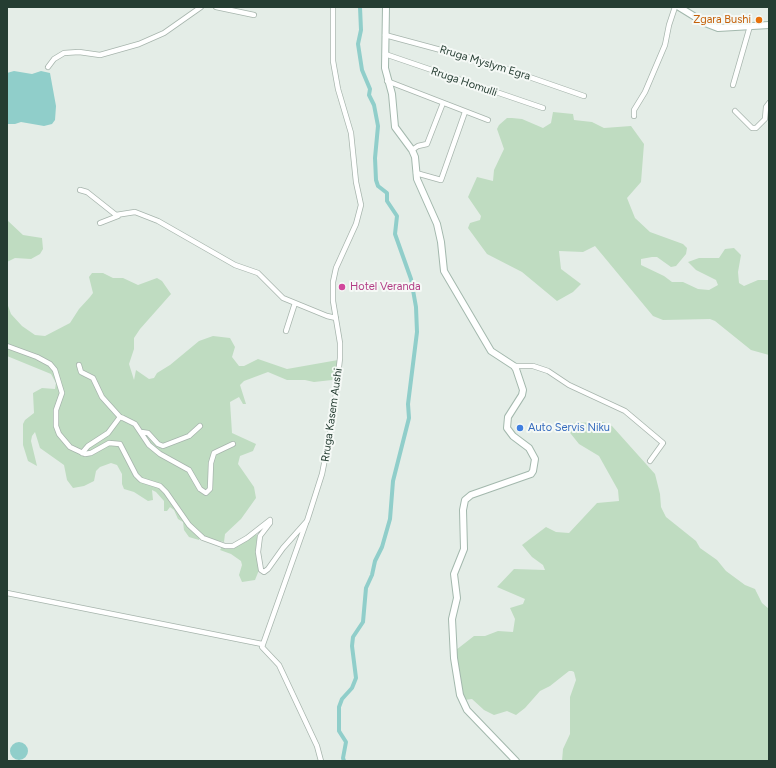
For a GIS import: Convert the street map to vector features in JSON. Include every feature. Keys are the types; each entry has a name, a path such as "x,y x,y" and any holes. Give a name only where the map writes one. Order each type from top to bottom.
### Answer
{"street":[{"path":"48,67 54,59 64,53 78,52 100,55 139,44 164,33 201,7"},
{"path":"216,7 254,15"},
{"name":"Rruga Kasem Aushi","path":"82,453 91,453 109,443 120,444 136,475 141,480 160,486 166,492 189,525 202,538 225,546 233,546 247,538 270,520 270,523 260,536 258,545 261,570 264,572 307,521 322,474 333,419 340,358 340,343 333,301 334,278 346,244 360,213 361,205 356,182 351,133 338,88 333,61 333,7"},
{"path":"386,7 385,54 387,81 392,94 395,127 412,150 416,160 416,173 437,224 441,242 444,271 490,350 514,366 533,366 548,371 569,385 625,410 663,443 656,455 650,461"},
{"path":"634,116 634,110 645,92 665,45 669,25 675,7"},
{"path":"679,7 705,23 718,28 769,25"},
{"path":"733,85 750,26"},
{"name":"Rruga Myslym Egra","path":"385,35 489,64 584,96"},
{"name":"Rruga Homulli","path":"385,54 543,108"},
{"path":"387,81 488,120"},
{"path":"412,150 418,146 427,144 443,103"},
{"path":"735,111 752,128 756,128 765,119 766,107 769,103"},
{"path":"416,173 441,180 465,112"},
{"path":"80,190 87,192 113,214 119,216"},
{"path":"100,223 135,212 158,221 235,265 258,273 283,298 327,316 336,318"},
{"path":"286,330 295,303"},
{"path":"7,346 50,364 54,370 62,393 56,410 56,426 66,443 82,453 88,446 108,433 120,417"},
{"path":"79,365 81,372 93,378 102,397 120,417 126,418 135,424 149,445 160,454 189,470 201,491 206,493 210,489 211,463 214,453 232,444"},
{"path":"514,366 523,390 522,395 508,417 507,428 513,436 532,452 535,458 533,471 528,476 471,495 465,500 462,510 464,549 454,574 458,598 452,619 454,658 461,698 468,710 516,761"},
{"path":"141,432 148,433 158,444 163,446 189,436 200,426"},
{"path":"307,521 262,644 264,651 279,664 317,746 321,761"},
{"path":"7,593 262,644"}],"green space":[{"path":"553,112 573,114 574,120 592,122 604,128 631,126 644,144 641,182 627,198 635,218 650,232 683,244 687,248 686,254 676,266 671,267 657,257 641,259 641,265 664,276 672,282 683,282 698,289 709,290 718,285 716,280 696,270 688,262 699,258 719,258 725,249 734,248 741,255 738,272 739,283 744,286 758,280 769,280 769,355 751,350 715,321 710,319 663,320 653,316 595,246 583,252 559,251 561,269 581,284 573,292 557,301 522,272 487,254 468,228 470,223 480,220 481,216 468,197 477,177 493,181 494,170 504,149 497,129 499,125 507,118 522,119 543,128 551,123"},
{"path":"7,220 23,235 42,238 43,249 40,254 31,259 15,258 7,262"},
{"path":"92,273 103,273 113,278 123,278 138,285 157,278 162,281 171,294 140,329 134,338 134,349 129,364 134,380 136,370 149,379 154,378 157,373 170,365 199,341 213,336 230,338 235,347 232,357 239,366 244,366 258,359 287,369 338,360 336,378 332,380 314,382 305,380 287,380 268,372 244,381 240,385 246,404 243,404 239,397 230,402 232,433 256,444 253,451 240,456 238,464 254,487 256,498 241,519 225,534 224,542 210,539 201,535 199,540 189,537 184,530 183,522 178,519 174,510 170,507 167,511 164,511 164,501 156,492 152,490 153,500 148,501 134,492 124,489 122,484 122,474 117,465 111,463 100,467 96,471 94,481 84,486 73,488 67,480 64,465 40,448 35,432 31,441 37,466 28,461 23,445 23,424 25,420 34,413 33,393 42,388 55,389 56,383 51,374 7,356 7,303 11,314 22,326 35,335 45,336 70,323 79,309 93,293 89,277"},
{"path":"603,422 612,426 655,474 660,494 661,507 666,517 696,541 700,548 717,560 726,571 745,585 755,589 762,603 769,609 769,761 562,761 563,749 570,734 570,697 576,680 574,672 572,671 569,671 550,686 540,691 525,708 516,715 507,711 494,715 484,710 472,699 464,700 460,685 456,650 474,636 485,636 498,631 513,632 515,619 510,608 523,604 525,599 497,587 514,569 545,570 543,565 532,557 522,545 546,527 556,532 569,533 597,503 619,501 618,490 599,456 579,444 567,429 561,427 562,424"},
{"path":"255,533 258,536 256,545 259,570 255,580 242,582 239,575 242,565 241,561 231,554 220,550 224,544 229,547"}],"water":[{"path":"14,71 32,74 41,71 50,73 56,106 55,120 52,124 44,126 21,122 7,124 7,73"},
{"path":"15,742 23,742 28,747 26,758 23,760 15,760 10,755 10,747"}],"waterway":[{"path":"344,761 343,758 346,742 339,731 339,707 342,699 352,688 356,678 352,646 353,637 363,622 366,588 372,575 375,561 382,547 390,519 393,481 409,418 408,404 417,332 416,307 411,279 395,234 397,216 387,201 387,193 378,186 376,180 375,158 378,126 374,105 369,95 370,89 362,70 358,44 361,30 360,7"}],"place":[{"name":"Zgara Bushi","path":"759,20"},
{"name":"Hotel Veranda","path":"342,287"},
{"name":"Auto Servis Niku","path":"520,428"}]}
